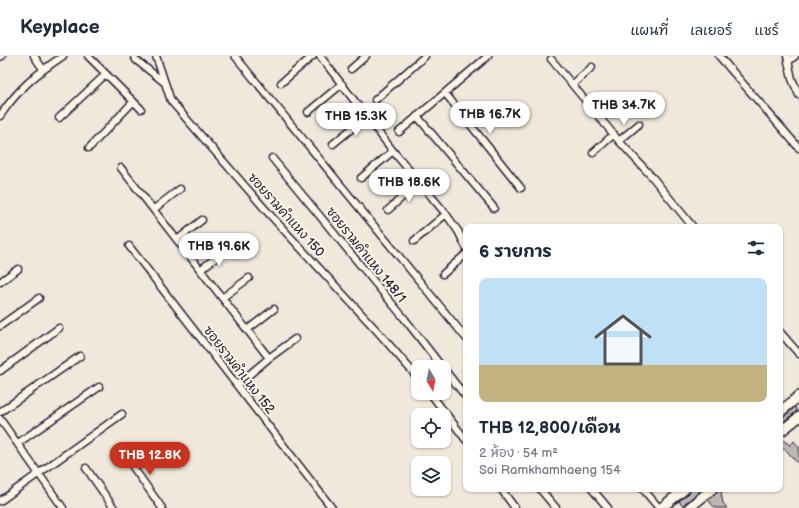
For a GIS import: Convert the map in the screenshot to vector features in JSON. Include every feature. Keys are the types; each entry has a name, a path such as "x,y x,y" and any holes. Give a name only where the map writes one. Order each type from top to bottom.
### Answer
{"main road":[{"path":"783,409 799,396"},
{"path":"783,430 798,420"},
{"path":"660,508 681,492"},
{"path":"689,508 708,492"}],"street":[{"path":"34,56 43,69"},
{"path":"0,116 23,86 43,69 63,56"},
{"path":"88,56 141,109"},
{"path":"134,56 136,60 165,83"},
{"name":"ซอยรามคำแหง 150","path":"156,56 171,101 271,216 411,370"},
{"path":"235,56 463,334"},
{"path":"281,83 313,56"},
{"path":"320,56 393,151 446,214 458,230 463,241"},
{"path":"351,69 366,56"},
{"path":"375,100 425,56"},
{"path":"399,132 488,56"},
{"path":"720,56 799,148"},
{"path":"795,56 788,59 794,83 799,95"},
{"path":"552,59 691,224"},
{"path":"572,84 592,67"},
{"path":"59,118 106,74"},
{"path":"308,112 342,84"},
{"path":"445,93 521,188"},
{"path":"89,148 134,102"},
{"path":"333,144 367,116"},
{"path":"417,116 494,208"},
{"path":"620,141 639,124"},
{"path":"593,153 614,134"},
{"path":"361,178 393,151"},
{"name":"ซอยรามคำแหง 148/1","path":"272,158 437,360"},
{"path":"120,168 154,209 269,358"},
{"path":"388,210 419,182"},
{"path":"154,209 180,189"},
{"path":"414,241 446,214"},
{"path":"177,240 202,220"},
{"name":"ซอยรามคำแหง 152","path":"129,246 332,508"},
{"path":"200,270 226,250"},
{"path":"443,274 463,257"},
{"path":"0,282 18,269"},
{"path":"222,298 249,278"},
{"path":"0,326 39,298"},
{"path":"247,330 274,309"},
{"path":"0,370 59,328"},
{"path":"783,335 799,354"},
{"path":"237,385 269,358 295,339"},
{"path":"0,412 80,356"},
{"name":"ซอยรามคำแหง 148/1","path":"451,378 463,394"},
{"path":"18,443 99,387"},
{"path":"435,400 463,436"},
{"path":"0,492 2,499 122,414"},
{"path":"0,418 63,508"},
{"path":"124,453 162,508"},
{"path":"86,468 114,508"},
{"path":"503,492 515,508"},
{"path":"543,492 556,508"},
{"path":"595,492 608,508"},
{"path":"646,492 660,508"}],"building":[{"path":"795,407 797,411 783,422 784,417"},
{"path":"783,440 790,445 794,441 799,447 799,465 787,451 783,449"},
{"path":"699,492 685,503 683,507 679,501 689,493"},
{"path":"722,492 721,493 723,503 727,508 715,508 708,500 716,493"}]}
